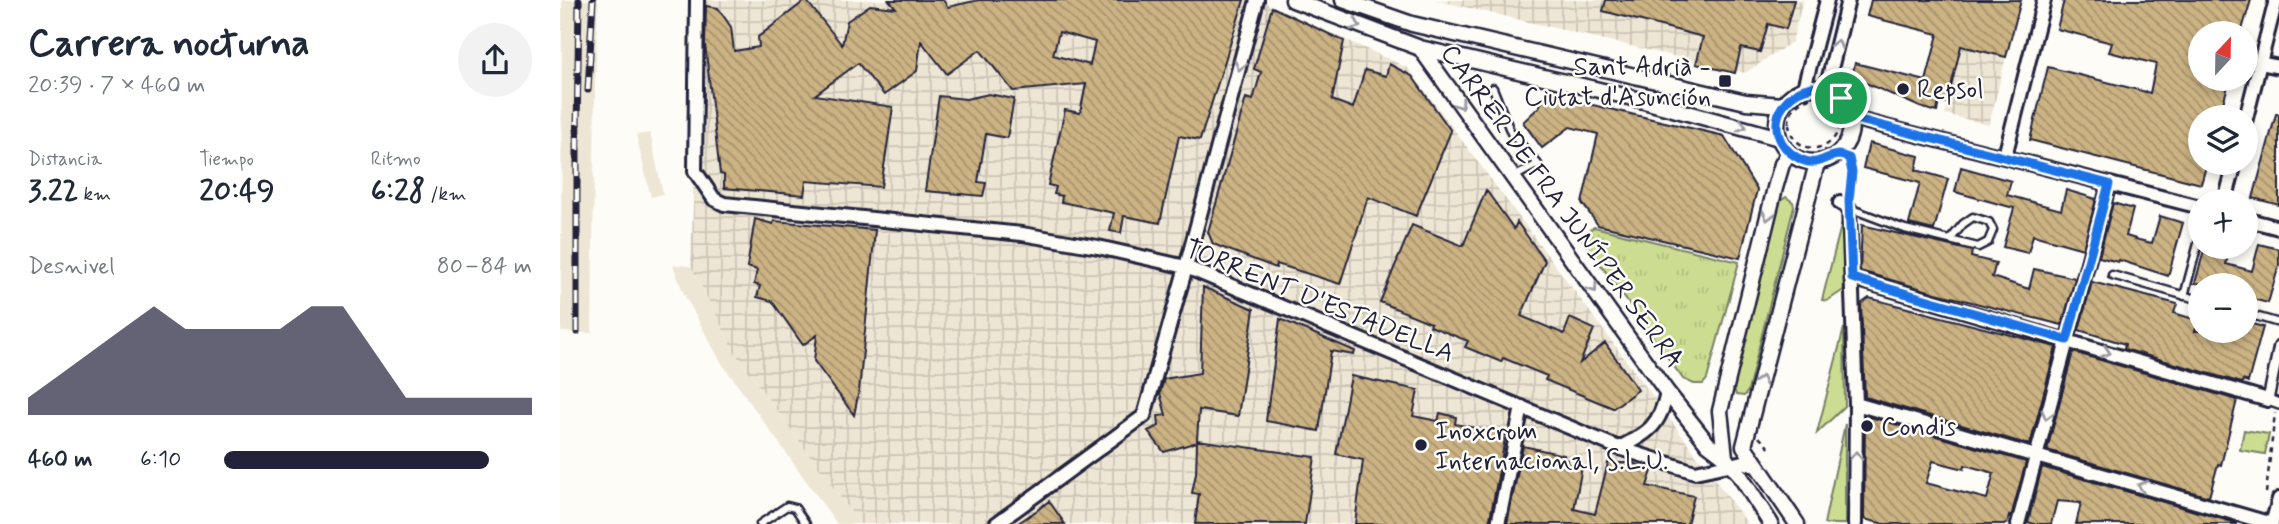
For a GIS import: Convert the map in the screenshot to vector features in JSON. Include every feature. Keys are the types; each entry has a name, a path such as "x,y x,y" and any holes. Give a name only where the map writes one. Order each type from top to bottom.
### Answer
{"street":[{"name":"TORRENT D'ESTADELLA","path":"697,0 695,171 714,199 724,204 1022,234 1098,247 1186,267 1619,448 1695,472 1743,462 1759,467"},
{"path":"996,524 1144,416 1257,0"},
{"path":"1293,0 1420,48 1633,98 1779,138"},
{"path":"1343,0 1412,24 1783,113"},
{"path":"1804,88 1826,0"},
{"path":"1826,89 1848,0"},
{"path":"2005,156 2044,0"},
{"path":"2249,105 2276,0"},
{"name":"CARRER DE FRA JUNÍPER SERRA","path":"1420,48 1667,392 1707,444 1730,464 1771,524"},
{"path":"2260,62 2279,67"},
{"path":"1804,88 1826,89 1841,98 1852,118 1850,136 1844,148 1817,163 1805,161 1788,152 1779,138 1777,120 1790,95 1804,88"},
{"path":"1852,118 2188,204"},
{"path":"1730,464 1720,411 1775,188 1788,152"},
{"path":"1797,524 1744,446 1817,163"},
{"path":"2018,524 2067,340 2091,270 2109,184"},
{"path":"1844,206 1852,278 1856,404 1855,524"},
{"path":"2258,222 2279,228"},
{"path":"1852,278 2274,402 2279,346"},
{"name":"CARRER DE FRA JUNÍPER SERRA","path":"1619,448 1647,433 1663,410 1667,392"},
{"path":"1856,404 2273,524 2279,499"},
{"path":"1498,524 1522,407"}],"lane":[{"path":"1493,88 1511,133 1538,164 1513,177"},
{"path":"1844,206 1905,229 1978,247 1988,242 1993,230 1983,218 1973,217 1963,224 1951,240"},
{"path":"2184,296 2194,259"},
{"path":"2112,275 2188,297"},
{"path":"2258,317 2279,323"},
{"path":"760,524 787,506 795,509 806,524"}],"path":[{"path":"1783,113 1789,121 1791,133 1798,142 1808,148 1820,148 1831,142 1838,131 1838,118 1833,107 1826,100 1814,97 1800,103 1793,110 1789,121"},
{"path":"1834,154 1849,158 1852,172 1844,206"},
{"path":"2266,495 2274,402"},
{"path":"1756,433 1771,450"}],"shaded area":[{"path":"562,0 598,0 592,333 561,332"},
{"path":"700,0 1259,0 1408,68 1748,524 860,524 736,355 691,266"},
{"path":"1435,0 1803,0 1792,42 1745,73"},
{"path":"1961,46 2006,57 1989,125 1945,114"},
{"path":"650,133 663,194 651,197 636,135"},
{"path":"673,265 691,266 736,355 860,524 837,524 721,362 684,294"}],"green space":[{"path":"1786,197 1794,206 1748,391 1744,396 1736,395 1734,388 1779,202"},
{"path":"1842,222 1845,289 1827,301 1822,300"},
{"path":"1594,227 1739,262 1707,379 1703,384 1694,384 1683,379 1580,236"},
{"path":"1844,328 1845,406 1817,433"},
{"path":"1845,424 1845,524 1824,524"},
{"path":"2244,430 2269,434 2265,454 2240,450"}],"building":[{"path":"806,0 842,45 847,21 870,5 896,8 889,0 943,0 948,7 979,0 1244,0 1200,140 1179,136 1160,223 1124,216 1121,233 1110,231 1114,213 1061,202 1062,196 1054,194 1056,187 1048,185 1065,110 1080,113 1086,84 1013,91 980,50 947,74 921,41 917,71 884,95 858,63 815,95 893,107 881,187 806,181 804,195 724,188 724,175 720,174 705,44 706,6 718,8 731,27 734,51 759,47 758,37","holes":["1059,32 1095,42 1090,65 1053,55"]},
{"path":"1606,0 1794,0 1786,29 1768,24 1760,52 1741,48 1735,73 1696,64 1703,37 1603,11"},
{"path":"1871,0 2021,0 2006,57 1961,46 1947,103 1939,101 1937,112 1852,77 1855,63 1926,81 1938,34 1867,16"},
{"path":"2064,0 2251,0 2245,21 2188,21 2188,91 2227,91 2222,105 2188,105 2188,175 2204,175 2201,184 2030,140 2048,67 2150,93 2156,64 2109,52 2112,43 2057,29"},
{"path":"1272,7 1344,41 1332,100 1353,108 1365,70 1386,76 1389,64 1412,76 1451,131 1416,216 1368,197 1340,284 1277,264 1276,268 1213,244 1208,232 1246,98 1253,100 1261,72 1254,69"},
{"path":"989,94 1014,99 1007,138 986,134 978,182 986,183 983,196 925,191 939,96 966,99"},
{"path":"1546,94 1724,136 1757,190 1740,258 1598,225 1582,203 1598,134 1570,127 1542,148 1523,122 1539,107"},
{"path":"2276,114 2279,114 2279,205 2258,199 2258,189 2255,189"},
{"path":"1869,143 1919,156 1916,170 1948,179 1934,230 1909,224 1920,183 1863,168"},
{"path":"1961,167 2011,181 2007,195 2061,210 2066,190 2096,199 2083,249 2033,235 2028,253 2003,247 2014,208 1955,192"},
{"path":"1486,190 1514,229 1517,222 1545,261 1521,316 1564,334 1570,318 1594,329 1580,363 1605,343 1638,390 1613,408 1545,380 1547,376 1503,358 1501,362 1465,347 1468,341 1380,302 1412,225 1463,246"},
{"path":"2113,203 2133,209 2126,236 2139,240 2152,243 2160,216 2183,223 2168,276 2119,260 2118,262 2099,257"},
{"path":"755,219 773,224 774,221 875,230 859,391 854,415 814,361 817,335 803,345 772,301 757,297 760,286 754,284 757,270 747,267"},
{"path":"1862,225 1972,251 1971,257 1996,263 1992,277 2029,289 2034,269 2075,278 2062,325 1860,271"},
{"path":"2259,244 2279,249 2279,265 2268,303 2258,300 2258,273 2198,273 2202,259 2227,259 2226,264 2252,271 2255,259 2258,259"},
{"path":"2092,282 2177,304 2174,313 2188,317 2188,343 2258,343 2258,326 2263,327 2248,382 2243,380 2242,383 2124,349 2125,344 2079,330"},
{"path":"1203,287 1254,309 1238,416 1199,410 1197,440 1315,457 1305,524 1195,524 1199,494 1192,493 1197,442 1164,452 1148,431 1159,426 1158,416 1166,415 1160,393 1164,379 1200,373"},
{"path":"1869,298 2056,347 2030,445 1865,397 1861,304"},
{"path":"1280,319 1355,351 1354,355 1331,351 1319,431 1266,421"},
{"path":"2073,352 2237,400 2221,465 2218,464 2209,497 2047,450"},
{"name":"Inoxcrom Internacional, S.L.U.","path":"1351,376 1418,390 1413,416 1438,421 1440,413 1456,417 1455,424 1506,434 1489,524 1355,524 1363,460 1336,454"},
{"path":"1870,417 2026,462 2007,524 1884,524 1864,519 1865,421","holes":["1933,461 1964,469 1965,465 1994,473 1987,499 1926,483"]},
{"path":"1523,446 1564,455 1564,459 1568,460 1567,464 1582,467 1574,509 1595,514 1608,463 1633,463 1652,471 1647,486 1694,496 1687,524 1507,524"},
{"path":"2042,467 2236,524 2076,524 2081,503 2057,501 2051,524 2034,524 2028,522"},
{"path":"1049,501 1065,524 1017,524 1036,511"}],"railway":[{"path":"577,332 579,0"},
{"path":"588,90 593,0"}],"place":[{"name":"Sant Adrià - Ciutat d'Asunción","path":"1725,81"},
{"name":"Repsol","path":"1903,89"},
{"name":"Condis","path":"1867,426"},
{"name":"Inoxcrom Internacional, S.L.U.","path":"1421,445"}],"route":[{"path":"1802,89 1826,89 1841,98 1852,118 2109,184 2067,340 1852,278 1849,200 1852,172 1849,158 1837,155 1817,163 1805,161 1788,152 1780,143 1777,120 1782,105 1790,95 1802,89"}]}
